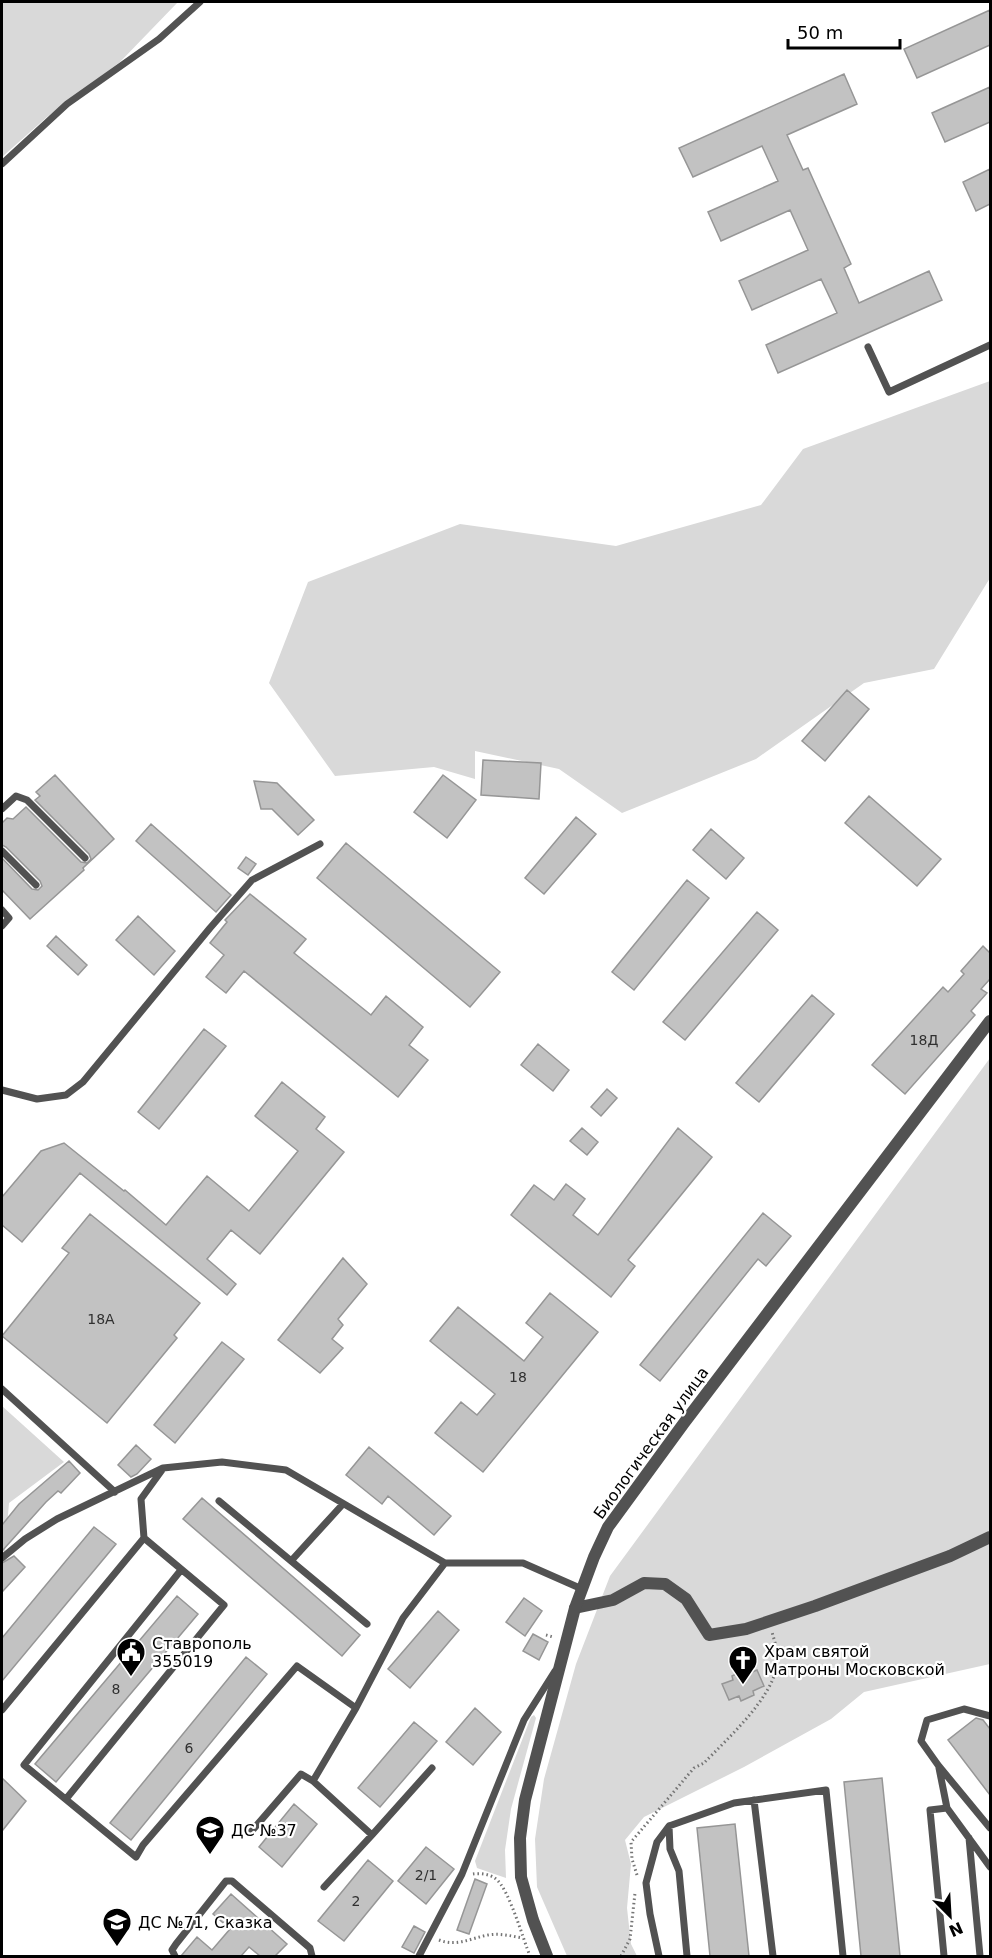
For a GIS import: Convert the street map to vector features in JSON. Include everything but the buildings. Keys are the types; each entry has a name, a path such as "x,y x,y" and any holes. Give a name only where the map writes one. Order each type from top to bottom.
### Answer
{"street":[{"name":"Биологическая улица","path":"547,1956 533,1920 521,1877 520,1838 525,1800 575,1608 608,1527 990,1021"},
{"path":"575,1608 613,1600 644,1583 664,1584 686,1599 709,1635 746,1629 875,1585 950,1556 990,1537"}],"lane":[{"path":"2,164 67,104 159,39 200,2"},
{"path":"868,347 889,392 990,345"},
{"path":"2,809 16,796 27,800 85,858"},
{"path":"2,1090 37,1099 66,1095 83,1082 252,880 320,843"},
{"path":"2,851 36,885"},
{"path":"2,910 9,918 2,926"},
{"path":"2,1389 115,1492"},
{"path":"2,1558 25,1539 57,1519 163,1468 222,1462 286,1470 445,1563 523,1563 582,1589"},
{"path":"2,1710 144,1538 141,1499 163,1468"},
{"path":"219,1501 367,1624"},
{"path":"291,1561 343,1504"},
{"path":"66,1799 224,1605 144,1538"},
{"path":"313,1781 356,1708 403,1618 445,1563"},
{"path":"181,1570 24,1765 135,1857 297,1666 356,1708"},
{"path":"418,1956 462,1874 524,1720 559,1663"},
{"path":"990,1716 964,1709 927,1720 921,1741 990,1828"},
{"path":"938,1765 948,1808 990,1867"},
{"path":"324,1887 432,1768"},
{"path":"250,1833 301,1774 313,1781 372,1835"},
{"path":"659,1956 646,1883 657,1842 669,1826 734,1803 826,1790 843,1956"},
{"path":"754,1800 773,1956"},
{"path":"944,1956 930,1810 948,1808"},
{"path":"669,1826 670,1849 679,1871 687,1956"},
{"path":"969,1836 980,1956"},
{"path":"175,1956 172,1950 176,1944 226,1881 232,1881 310,1948 312,1956"}],"path":[{"path":"637,1876 632,1859 631,1842 694,1768 704,1763 754,1710 770,1685 777,1666 777,1651 768,1622"},
{"path":"462,1874 481,1873 495,1878 505,1892 530,1956"},
{"path":"621,1956 630,1939 636,1886"},
{"path":"429,1936 457,1943 487,1935 501,1934 523,1938"}],"shaded area":[{"path":"2,2 178,2 120,62 47,117 2,157"},
{"path":"990,381 990,578 934,669 864,683 756,759 622,813 559,769 475,751 475,779 434,767 335,776 269,683 308,582 460,524 616,546 761,505 803,449"},
{"path":"990,1058 990,1664 864,1692 831,1719 744,1767 644,1817 625,1840 631,1864 627,1908 631,1944 637,1956 567,1956 537,1887 535,1839 544,1779 576,1664 610,1576"},
{"path":"2,1406 64,1462 9,1503 5,1551 2,1552"},
{"path":"534,1715 536,1718 511,1809 505,1850 506,1878 477,1868 475,1861 531,1717"}],"place":[{"name":"Ставрополь 355019","path":"131,1678"},
{"name":"Храм святой Матроны Московской","path":"743,1686"},
{"name":"ДС №37","path":"210,1856"},
{"name":"ДС №71, Сказка","path":"117,1948"}]}
